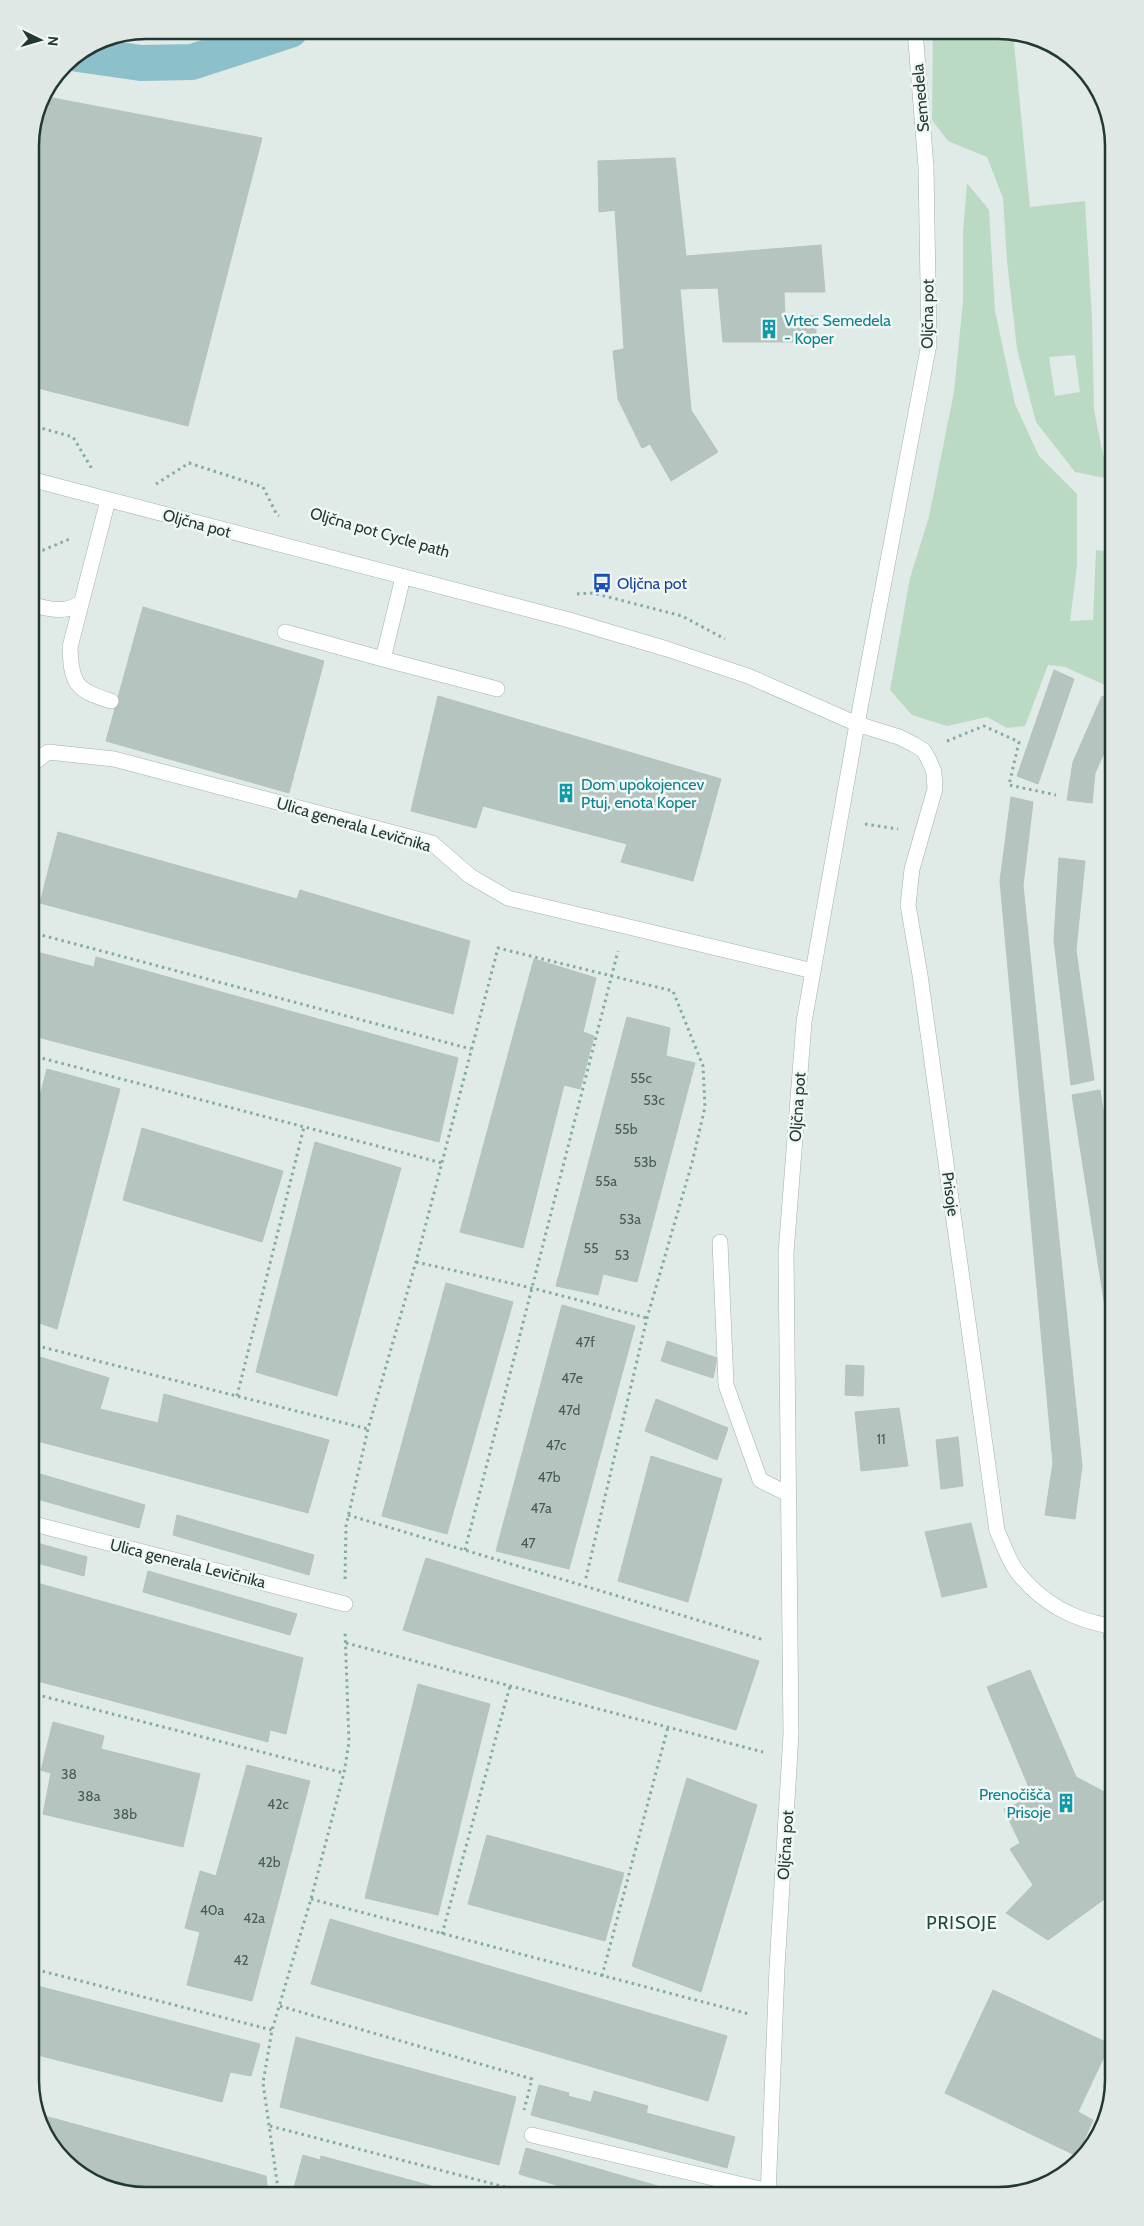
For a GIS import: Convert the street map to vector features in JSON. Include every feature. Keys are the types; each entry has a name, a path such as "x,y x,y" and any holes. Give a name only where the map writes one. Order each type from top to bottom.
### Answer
{"street":[{"name":"Semedela","path":"916,39 926,167"},
{"name":"Oljčna pot","path":"768,2187 777,1968 791,1760 786,1253 804,1022 857,724 929,344 926,167"},
{"name":"Oljčna pot","path":"39,482 569,620 734,671 857,724"},
{"path":"108,500 70,647 70,668 83,692 111,701"},
{"path":"383,659 403,577"},
{"path":"39,606 69,610 81,603"},
{"path":"285,632 497,688"},
{"path":"857,724 899,737 923,750"},
{"name":"Prisoje","path":"923,750 934,772 935,790 912,869 908,905 920,976 998,1531 1017,1572 1043,1598 1074,1618 1105,1625"},
{"name":"Ulica generala Levičnika","path":"39,759 48,752 114,759 432,844 470,876 508,898 813,971"},
{"path":"720,1242 726,1385 760,1480 788,1494"},
{"name":"Ulica generala Levičnika","path":"39,1525 345,1604"},
{"path":"532,2134 740,2187"}],"path":[{"path":"39,427 73,436 96,475"},
{"name":"Oljčna pot Cycle path","path":"152,486 189,463 264,487 277,515 284,518"},
{"path":"39,549 43,550 101,527"},
{"path":"568,594 593,593 682,616 738,646 734,671"},
{"path":"923,750 984,726 1019,742 1009,785 1056,795"},
{"path":"870,824 898,830"},
{"path":"465,1550 624,926"},
{"path":"39,934 471,1049"},
{"path":"278,2187 263,2083 272,2030 311,1899 344,1773 349,1742 344,1550 348,1515 368,1429 416,1262 498,948 673,991 703,1066 705,1107 692,1163 646,1318 585,1582"},
{"path":"39,1057 442,1162"},
{"path":"237,1396 304,1127"},
{"path":"416,1262 532,1288 646,1318"},
{"path":"39,1346 368,1429"},
{"path":"348,1515 790,1648"},
{"path":"346,1643 791,1760"},
{"path":"442,1934 510,1686"},
{"path":"39,1695 344,1773"},
{"path":"602,1976 668,1727"},
{"path":"311,1899 776,2021"},
{"path":"39,1970 272,2030"},
{"path":"280,2006 532,2079 519,2127 532,2134"},
{"path":"270,2126 505,2187"}],"green space":[{"path":"933,39 1014,40 1030,207 1085,201 1092,319 1094,410 1105,457 1105,478 1075,472 1036,422 1017,349 1007,261 1003,198 987,157 948,141 932,120","holes":["1075,355 1080,392 1055,396 1049,357"]},
{"path":"967,183 989,210 995,311 1015,404 1039,456 1077,494 1077,566 1070,621 1093,620 1096,550 1105,551 1105,685 1065,667 1048,665 1025,726 1007,728 987,717 947,726 912,715 890,690 910,578 929,517 954,392 963,301 963,232"}],"building":[{"path":"50,98 262,138 188,426 39,388 39,138 42,118"},
{"name":"Vrtec Semedela - Koper","path":"675,158 686,256 821,245 825,292 784,292 785,316 816,316 816,342 723,342 718,288 680,289 691,410 718,452 671,481 650,444 642,448 618,399 613,351 624,349 615,210 599,212 598,161"},
{"path":"143,607 324,661 289,793 106,741"},
{"path":"1054,670 1074,679 1038,784 1017,776"},
{"name":"Dom upokojencev Ptuj, enota Koper","path":"438,696 721,779 693,881 621,862 627,844 483,806 476,828 411,811"},
{"path":"1102,696 1105,697 1105,751 1095,773 1092,803 1067,800 1073,762"},
{"path":"1011,797 1033,802 1023,885 1082,1466 1075,1519 1045,1515 1053,1463 1000,881"},
{"path":"58,832 297,899 300,890 470,941 453,1014 40,903"},
{"path":"1059,858 1085,861 1076,950 1094,1080 1071,1085 1054,940"},
{"path":"39,953 94,967 96,957 458,1058 439,1142 39,1037"},
{"path":"534,959 596,978 583,1032 594,1036 580,1089 564,1085 523,1248 460,1232"},
{"path":"627,1017 670,1028 666,1056 695,1063 637,1282 603,1274 598,1295 556,1286"},
{"path":"47,1069 120,1089 57,1329 39,1323 39,1100"},
{"path":"1100,1090 1105,1122 1105,1307 1072,1095"},
{"path":"142,1128 283,1171 262,1242 123,1200"},
{"path":"315,1142 401,1168 337,1396 256,1372"},
{"path":"446,1283 513,1302 447,1534 382,1516"},
{"path":"562,1305 635,1326 569,1569 496,1551"},
{"path":"667,1341 717,1358 713,1378 661,1361"},
{"path":"39,1357 109,1378 100,1409 158,1423 164,1394 329,1440 308,1513 39,1441"},
{"path":"846,1365 864,1366 863,1396 845,1395"},
{"path":"656,1399 728,1428 717,1460 645,1431"},
{"path":"899,1408 908,1466 861,1471 855,1412"},
{"path":"958,1437 963,1486 941,1489 936,1440"},
{"path":"651,1456 722,1479 688,1602 618,1581"},
{"path":"39,1474 145,1505 139,1528 39,1500"},
{"path":"177,1515 314,1555 309,1575 173,1535"},
{"path":"971,1523 987,1587 942,1597 925,1532"},
{"path":"39,1544 87,1557 84,1576 39,1564"},
{"path":"426,1558 759,1661 736,1730 403,1630"},
{"path":"148,1571 297,1614 290,1635 143,1592"},
{"path":"39,1584 303,1658 286,1734 270,1730 268,1742 39,1681"},
{"name":"Prenočišča Prisoje","path":"1030,1670 1076,1777 1105,1792 1105,1899 1048,1940 1006,1913 1033,1885 1010,1849 1020,1843 1004,1809 1033,1797 987,1687"},
{"path":"418,1684 490,1704 438,1915 365,1898"},
{"path":"53,1722 104,1736 101,1749 200,1774 183,1847 43,1814 51,1773 41,1770"},
{"path":"247,1765 310,1781 252,2001 187,1985 200,1932 185,1928 200,1871 216,1876"},
{"path":"687,1778 757,1805 701,1992 632,1966"},
{"path":"487,1835 624,1873 605,1941 468,1904"},
{"path":"330,1919 727,2036 708,2101 311,1984"},
{"path":"39,1986 260,2044 251,2076 230,2072 222,2102 39,2055"},
{"path":"993,1990 1105,2042 1105,2055 1078,2112 1093,2120 1080,2150 1075,2155 945,2093"},
{"path":"296,2037 516,2097 499,2165 280,2107"},
{"path":"539,2085 569,2093 568,2096 591,2102 594,2091 648,2106 646,2113 735,2137 727,2168 531,2115"},
{"path":"45,2116 266,2176 267,2187 138,2187 111,2182 92,2173 70,2156 53,2134"},
{"path":"526,2148 661,2187 563,2187 519,2174"},
{"path":"303,2155 320,2160 321,2156 436,2187 294,2187"}],"waterway":[{"path":"88,55 141,63 192,62 262,39"}],"place":[{"name":"Vrtec Semedela - Koper","path":"769,329"},
{"name":"Oljčna pot","path":"602,583"},
{"name":"Dom upokojencev Ptuj, enota Koper","path":"566,793"},
{"name":"Prenočišča Prisoje","path":"1066,1803"}],"district":[{"name":"PRISOJE","path":"962,1923"}]}
